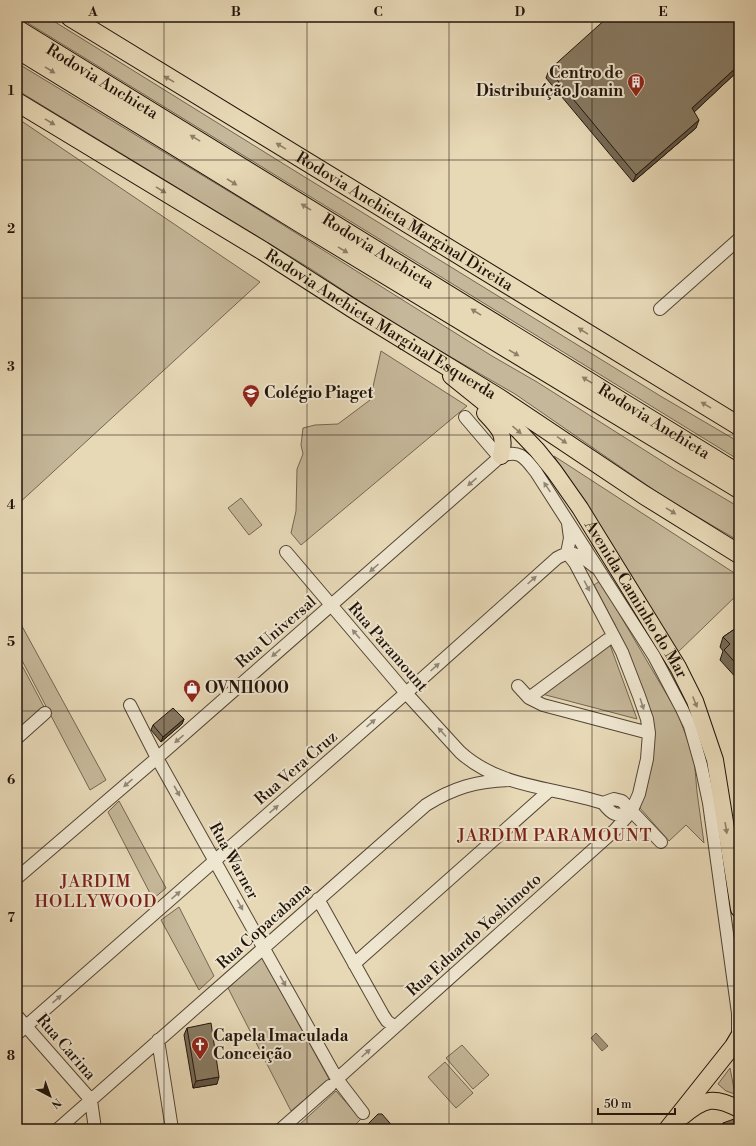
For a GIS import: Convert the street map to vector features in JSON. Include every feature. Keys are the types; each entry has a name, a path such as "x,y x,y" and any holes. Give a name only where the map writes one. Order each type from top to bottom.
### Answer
{"highway":[{"name":"Rodovia Anchieta Marginal Direita","path":"70,17 739,426"},
{"name":"Rodovia Anchieta","path":"17,29 739,474"},
{"name":"Rodovia Anchieta","path":"17,49 300,223 739,489"},
{"name":"Rodovia Anchieta Marginal Esquerda","path":"17,102 256,247 499,398 644,495 739,554"}],"main road":[{"name":"Avenida Caminho do Mar","path":"423,351 518,430 554,471 580,508 678,667 695,701 715,760 738,899"},
{"path":"456,380 500,430 504,444 501,457"},
{"path":"669,1127 739,1033"},
{"path":"711,1072 709,1080 711,1089 722,1101 739,1109"},
{"path":"669,1127 700,1104 708,1101 722,1101"}],"street":[{"path":"660,309 739,239"},
{"path":"465,417 501,457"},
{"name":"Avenida Caminho do Mar","path":"501,457 514,453 521,455 528,460 601,571 654,656 682,709 693,736 709,803 739,1033"},
{"name":"Rua Universal","path":"17,878 158,758 501,457"},
{"path":"568,520 570,538 567,553 580,556 601,571"},
{"name":"Rua Paramount","path":"286,552 406,693 469,760 509,780 603,803 610,812 615,815 631,812"},
{"name":"Rua Vera Cruz","path":"22,1030 406,693 557,558 567,553"},
{"name":"Rua Eduardo Yoshimoto","path":"281,1129 615,830 631,812 639,794 647,758 649,733 645,714 622,652 575,563 567,553"},
{"path":"529,698 607,640"},
{"path":"518,686 529,698 550,708 649,733"},
{"name":"Rua Warner","path":"130,705 264,947 333,1082 364,1113"},
{"path":"17,738 45,713"},
{"name":"Rua Paramount","path":"469,760 476,770 480,783"},
{"name":"Rua Copacabana","path":"58,1129 426,805 444,794 459,788 480,783 509,780"},
{"path":"354,964 550,790"},
{"path":"631,812 661,842"},
{"path":"318,899 387,1021 395,1028"},
{"name":"Rua Carina","path":"17,1016 22,1030 91,1100"},
{"path":"158,1040 172,1129"},
{"path":"91,1100 95,1129"}],"shaded area":[{"path":"18,17 47,17 662,397 739,442 739,460"},
{"path":"17,63 248,203 676,470 739,507 739,541 667,499 515,394 397,326 311,269 17,90"},
{"path":"17,118 260,282 17,505"},
{"path":"381,351 467,406 301,545 291,533 296,511 297,469 303,454 301,445 303,428 315,425 338,424 370,400"},
{"path":"554,456 739,576 739,593 676,654"},
{"path":"241,498 262,525 249,535 228,508"},
{"path":"600,581 677,712 694,757 704,843 686,825 669,841 640,808 643,786 653,752 631,663 615,625 594,585"},
{"path":"17,617 106,780 90,790 17,651"},
{"path":"610,645 637,719 542,694"},
{"path":"17,656 44,707 17,731"},
{"path":"119,801 166,888 153,899 108,812"},
{"path":"179,907 214,976 199,990 161,920"},
{"path":"262,957 329,1079 291,1111 228,988"},
{"path":"596,1033 608,1046 602,1051 591,1038"},
{"path":"462,1045 489,1075 473,1089 446,1058"},
{"path":"445,1062 473,1093 456,1108 428,1077"},
{"path":"730,1068 735,1094 726,1091 718,1084"},
{"path":"336,1091 361,1119 351,1129 298,1129 298,1126"}],"building":[{"name":"Centro de Distribuíção Joanin","path":"608,17 739,17 739,65 692,108 699,120 636,175 549,70"},
{"path":"739,626 739,667 724,650 730,644 723,637"},
{"path":"173,708 184,719 163,737 153,725"},
{"name":"Capela Imaculada Conceição","path":"211,1023 219,1077 196,1081 187,1028"},
{"path":"378,1114 382,1114 395,1129 363,1129"},
{"path":"734,1119 739,1122 739,1129 725,1129 723,1123"}],"place":[{"name":"Centro de Distribuíção Joanin","path":"636,97"},
{"name":"Colégio Piaget","path":"251,408"},
{"name":"OVNI1000","path":"192,703"},
{"name":"Capela Imaculada Conceição","path":"200,1060"}],"district":[{"name":"JARDIM PARAMOUNT","path":"555,836"},
{"name":"JARDIM HOLLYWOOD","path":"96,892"}]}
